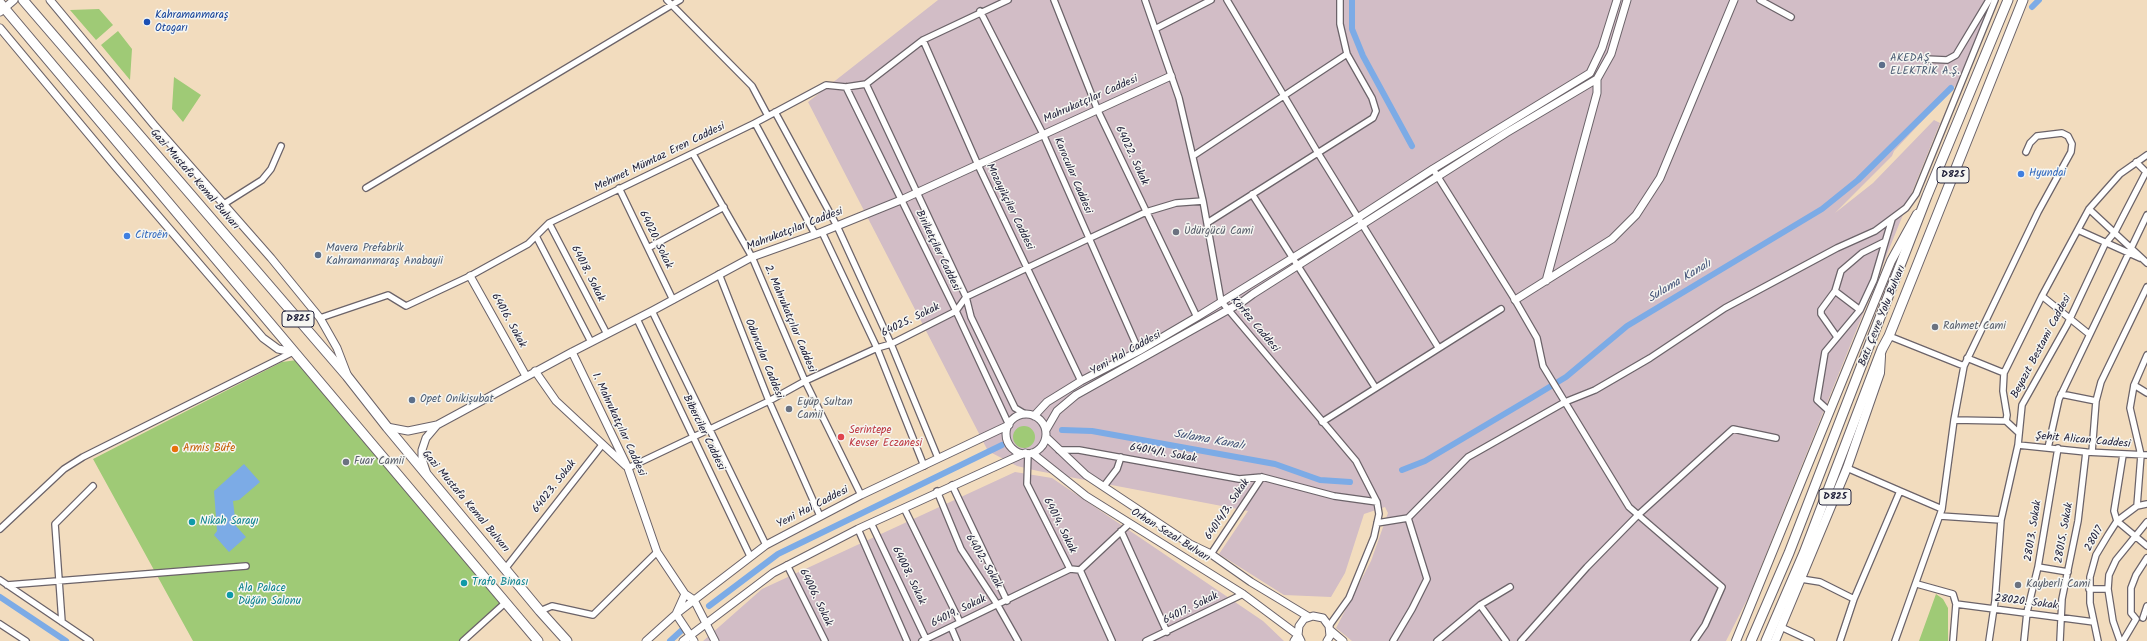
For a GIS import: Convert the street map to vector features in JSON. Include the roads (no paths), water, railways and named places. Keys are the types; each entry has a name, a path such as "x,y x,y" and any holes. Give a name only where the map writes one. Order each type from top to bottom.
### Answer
{"highway":[{"name":"Gazi Mustafa Kemal Bulvarı","path":"23,0 347,376 387,427 540,611 567,641"},
{"name":"Batı Çevre Yolu Bulvarı","path":"1751,641 1788,553 1927,196 2008,0"},
{"name":"Batı Çevre Yolu Bulvarı","path":"1766,641 1804,552 1882,350 1889,336 2022,0"},
{"name":"D825","path":"2,8 538,641"}],"main road":[{"name":"D825","path":"1736,641 1891,261 1927,196"},
{"name":"D825","path":"1775,641 1782,628 1847,468 1880,373 1882,350"}],"street":[{"path":"2,8 14,0"},
{"name":"Gazi Mustafa Kemal Bulvarı","path":"50,0 154,125 271,258 320,318 337,348 347,376"},
{"path":"668,0 752,86 768,116"},
{"path":"366,188 680,0"},
{"name":"Mehmet Mümtaz Eren Caddesi","path":"320,318 388,295 406,306 470,276 528,244 549,223 619,188 693,154 826,85 846,87 866,84 923,40 980,11 1008,0"},
{"name":"64022. Sokak","path":"1054,0 1098,111 1197,317"},
{"name":"Körfez Caddesi","path":"1145,0 1171,76 1193,156 1203,201 1221,301 1356,462 1377,502 1379,514 1374,537 1349,598 1329,628"},
{"path":"1155,30 1211,0"},
{"path":"1227,0 1283,96 1438,347"},
{"path":"1207,223 1373,118 1376,111 1372,98 1347,54 1340,24 1340,0"},
{"name":"Yeni Hal Caddesi","path":"1034,416 1047,402 1081,381 1139,352 1197,317 1359,217 1432,169 1590,73 1602,48 1617,0"},
{"path":"1546,280 1597,93 1597,79 1611,54 1627,0"},
{"path":"1515,300 1612,239 1636,215 1660,178 1734,0"},
{"path":"1760,0 1792,17"},
{"path":"1925,59 1947,60 1956,55 1989,0"},
{"path":"1378,523 1408,518 1468,457 1565,402 1595,390 1650,358 1725,308 1837,248 1875,230 1906,208 1916,194 1994,0"},
{"name":"Karocular Caddesi","path":"980,11 1043,134 1139,352"},
{"path":"0,28 116,167 263,338 278,349 293,352"},
{"name":"Mozayikçiler Caddesi","path":"923,40 978,165 1081,381"},
{"path":"1193,156 1347,54"},
{"name":"Mahrukatçılar Caddesi","path":"387,427 408,431 437,425 526,376 673,300 752,257 837,226 901,200 1043,134 1098,111 1171,76"},
{"name":"Yeni Hal Caddesi","path":"1046,434 1057,411 1076,395 1229,310 1298,265 1364,225 1438,176 1597,79"},
{"name":"Biriketçiler Caddesi","path":"866,84 966,297 971,317 1015,408 1025,414"},
{"name":"Biriketçiler Caddesi","path":"846,87 956,311 1009,425"},
{"path":"776,112 837,226 892,344 938,458"},
{"path":"755,123 818,233 877,348 924,466"},
{"path":"1895,641 1917,584 1942,509 1954,420 1964,366 2038,212 2071,152 2072,144 2068,136 2062,133 2037,136 2030,143 2026,152"},
{"path":"224,204 262,180 271,169 281,146"},
{"name":"2. Mahrukatçılar Caddesi","path":"693,154 752,257 805,381 861,496"},
{"path":"2006,420 2007,415 2003,391 2004,373 2042,296 2089,209 2106,187 2136,162 2147,155"},
{"path":"2136,162 2146,173"},
{"path":"1432,169 1438,176 1515,300 1536,338 1543,366 1629,507 1722,587 1705,625 1694,641"},
{"name":"Beyazıt Bestami Caddesi","path":"1989,641 1994,608 2001,520 2018,445 2022,405 2070,318 2105,244 2115,232 2146,173"},
{"name":"64020. Sokak","path":"619,188 673,300"},
{"path":"1252,194 1375,387"},
{"name":"64025. Sokak","path":"628,468 769,401 805,381 877,348 892,344 956,311 966,297 1146,212 1176,203 1203,201"},
{"path":"648,248 724,208"},
{"path":"2089,209 2115,232 2129,250 2145,261"},
{"path":"2048,448 2056,408 2061,394 2147,215"},
{"path":"1829,411 1817,400 1825,352 1860,310 1874,280 1892,219"},
{"name":"64018. Sokak","path":"549,223 607,334"},
{"path":"2078,230 2105,244 2129,250"},
{"path":"536,236 591,342"},
{"path":"1837,337 1820,312 1835,291 1841,271 1862,253 1884,242"},
{"name":"Oduncular Caddesi","path":"719,274 769,401 820,516"},
{"name":"64016. Sokak","path":"470,276 526,376"},
{"name":"28015. Sokak","path":"2060,641 2063,617 2062,599 2078,522 2096,401 2101,382 2147,287"},
{"path":"1835,291 1860,310"},
{"path":"2042,296 2089,334"},
{"path":"1322,422 1438,347 1501,309"},
{"name":"Biberciler Caddesi","path":"652,311 766,545"},
{"name":"Biberciler Caddesi","path":"636,319 750,556"},
{"path":"1889,336 1964,366"},
{"path":"0,530 70,465 293,352"},
{"name":"1. Mahrukatçılar Caddesi","path":"572,352 628,468 657,552 685,594 694,600"},
{"path":"2147,355 2134,385 2130,408 2144,455 2137,506 2147,504"},
{"path":"1967,358 2004,373"},
{"path":"535,372 556,401 628,468"},
{"path":"2134,385 2147,393"},
{"path":"2061,394 2096,401"},
{"path":"1009,425 1016,418 1025,414 1034,416"},
{"name":"Orhan Sezal Bulvarı","path":"1034,416 1040,419 1046,434 1059,450 1086,475 1190,544 1211,554 1251,582 1309,617 1323,618 1329,628 1343,641"},
{"path":"1954,420 2006,420 2019,433"},
{"name":"Mahrukatçılar Caddesi","path":"427,475 422,459 422,450 426,438 437,425"},
{"name":"Yeni Hal Caddesi","path":"646,641 676,614 766,545 820,516 1009,425"},
{"name":"Orhan Sezal Bulvarı","path":"1009,425 1007,438 1009,444 1018,452 1028,453 1086,496 1243,594 1297,639"},
{"path":"1521,641 1587,567 1638,515 1733,429 1776,438"},
{"path":"683,641 690,634 772,573 858,529 952,485 1041,447 1046,434"},
{"name":"64023. Sokak","path":"505,569 602,445"},
{"name":"Şehit Alican Caddesi","path":"2018,445 2123,455 2144,455"},
{"name":"28013. Sokak","path":"2024,641 2058,448"},
{"name":"64014/1. Sokak","path":"1059,450 1079,450 1177,466 1239,479 1262,477 1334,496 1377,502"},
{"name":"64014. Sokak","path":"1028,453 1027,484 1070,569 1080,570"},
{"path":"2123,455 2118,497 2114,511 2117,521 2147,546"},
{"path":"1104,486 1117,469 1121,458"},
{"path":"1847,468 1942,509"},
{"name":"64014/3. Sokak","path":"1211,554 1262,477"},
{"path":"952,485 1007,601"},
{"path":"62,622 55,524 93,486"},
{"path":"1840,641 1854,599 1900,491"},
{"name":"64012. Sokak","path":"937,492 961,549 997,604 1018,641"},
{"name":"28017","path":"2098,641 2089,589 2090,577 2096,555 2117,521 2137,506"},
{"path":"904,508 960,622"},
{"path":"1940,516 2001,520"},
{"path":"1393,641 1412,609 1427,579 1408,518"},
{"path":"2120,641 2113,621 2108,589 2108,575 2116,560 2134,535 2147,522"},
{"name":"64008. Sokak","path":"871,523 924,640"},
{"path":"1112,641 1080,570 1129,524"},
{"path":"858,529 907,641"},
{"path":"1121,531 1167,632"},
{"path":"540,611 552,606 593,615 657,552"},
{"path":"2147,558 2136,575 2132,588 2131,613 2136,619 2145,620 2147,606"},
{"name":"64006. Sokak","path":"787,565 825,641"},
{"path":"7,585 246,566"},
{"path":"2038,567 2068,572"},
{"name":"64019. Sokak","path":"924,640 997,604 1007,601 1070,569"},
{"path":"0,580 90,641"},
{"path":"1801,580 1820,582 1854,599"},
{"path":"1917,584 1953,594 1956,604 1953,641"},
{"path":"1437,641 1480,605 1510,587"},
{"path":"2089,589 2108,589"},
{"path":"685,594 676,614 694,641"},
{"name":"64017. Sokak","path":"1146,641 1243,594"},
{"path":"694,600 715,641"},
{"path":"463,641 505,603"},
{"name":"28020. Sokak","path":"1956,604 2028,612 2094,622"},
{"path":"1480,605 1506,641"},
{"name":"Orhan Sezal Bulvarı","path":"1297,639 1299,626 1309,617"},
{"path":"2123,641 2136,619"},
{"path":"0,624 26,641"},
{"path":"951,627 957,641"},
{"path":"1327,641 1329,628"},
{"path":"1782,628 1811,641"}],"water":[{"path":"244,464 260,482 239,500 233,501 236,526 246,537 229,552 214,535 217,531 214,491"}],"waterway":[{"path":"1352,0 1352,29 1363,56 1412,146"},
{"name":"Sulama Kanalı","path":"2032,7 2039,0"},
{"name":"Sulama Kanalı","path":"1402,470 1425,461 1566,377 1627,326 1822,209 1858,180 1951,88"},
{"name":"Sulama Kanalı","path":"1062,430 1092,431 1275,464 1320,480 1350,482"},
{"path":"709,606 778,554 1002,445"},
{"path":"0,597 66,641"},
{"path":"670,641 682,630"}],"place":[{"name":"Kahramanmaraş Otogarı","path":"147,22"},
{"name":"AKEDAŞ ELEKTRİK A.Ş.","path":"1882,65"},
{"name":"Hyundai","path":"2021,174"},
{"name":"Üdürgücü Cami","path":"1176,232"},
{"name":"Citroën","path":"127,236"},
{"name":"Mavera Prefabrik Kahramanmaraş Anabayii","path":"318,255"},
{"name":"Rahmet Cami","path":"1935,327"},
{"name":"Opet Onikişubat","path":"412,400"},
{"name":"Eyüp Sultan Camii","path":"789,409"},
{"name":"Serintepe Kevser Eczanesi","path":"841,437"},
{"name":"Armis Büfe","path":"175,449"},
{"name":"Fuar Camii","path":"346,462"},
{"name":"Nikah Sarayı","path":"192,522"},
{"name":"Trafo Binası","path":"464,583"},
{"name":"Kayberli Cami","path":"2018,585"},
{"name":"Ala Palace Düğün Salonu","path":"230,595"}]}
